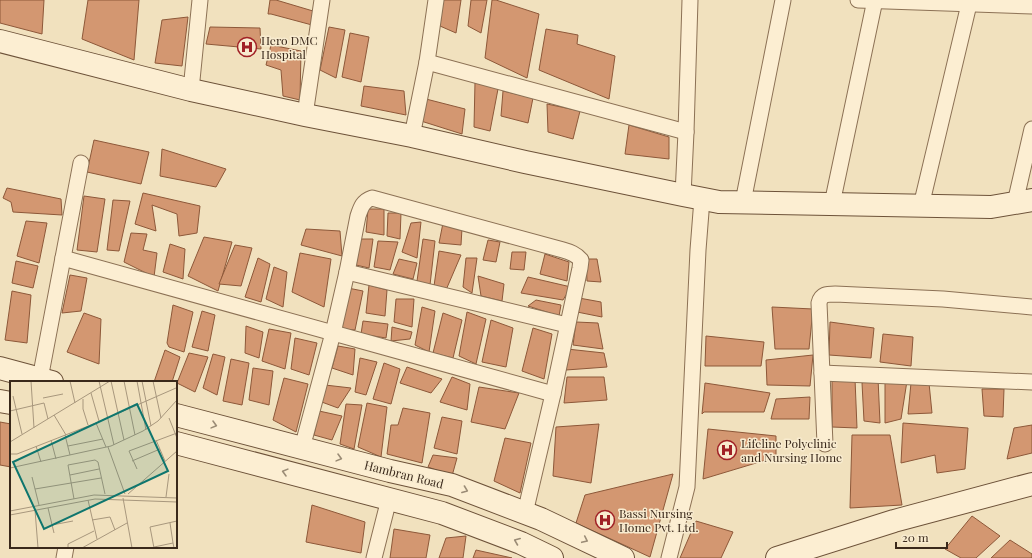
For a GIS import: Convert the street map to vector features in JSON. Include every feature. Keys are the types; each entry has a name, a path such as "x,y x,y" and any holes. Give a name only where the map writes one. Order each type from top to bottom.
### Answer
{"street":[{"path":"191,90 200,0"},
{"path":"305,115 322,0"},
{"path":"412,136 428,62 436,0"},
{"path":"669,558 687,487 698,250 695,202 686,132 690,0"},
{"path":"743,202 783,0"},
{"path":"858,0 970,2 1032,6"},
{"path":"832,204 875,0"},
{"path":"922,206 970,2"},
{"path":"0,41 191,90 305,115 412,136 695,202 991,207 1024,201 1032,129"},
{"path":"428,62 686,132"},
{"path":"0,368 46,380 63,258 81,162"},
{"path":"302,448 333,333 358,216 363,204 367,200 372,198 563,250 572,253 581,260 580,268 553,394 525,513"},
{"path":"63,258 553,394"},
{"path":"347,272 567,325"},
{"path":"825,444 819,303 822,296 827,294 942,299 1032,307"},
{"path":"822,373 1032,382"},
{"path":"0,401 10,404"},
{"name":"Hambran Road","path":"177,415 390,471 452,485 541,519 623,558"},
{"path":"177,443 442,513 521,543 552,558"},
{"path":"777,558 894,521 1032,484"},
{"path":"374,558 389,499"},
{"path":"64,558 66,548"}],"building":[{"path":"0,0 44,0 42,34 0,23"},
{"path":"88,0 139,0 134,60 82,39"},
{"path":"270,0 276,0 313,11 312,25 268,14"},
{"path":"443,0 461,0 456,33 440,26"},
{"path":"471,0 487,0 481,33 468,26"},
{"path":"492,0 539,14 527,78 485,58"},
{"path":"188,17 182,66 155,63 162,20"},
{"path":"210,27 260,28 261,49 206,44"},
{"path":"329,27 345,30 336,78 320,70"},
{"path":"546,29 578,35 577,44 615,56 609,99 539,70"},
{"path":"350,33 369,37 361,82 342,77"},
{"path":"271,45 301,51 300,100 283,96 281,70 266,65"},
{"path":"475,82 498,89 490,131 474,127"},
{"path":"364,86 404,91 406,115 361,106"},
{"path":"503,91 533,98 528,123 501,116"},
{"path":"426,99 465,109 462,134 421,121"},
{"path":"547,104 580,111 573,139 548,132"},
{"path":"629,125 669,137 669,159 625,154"},
{"path":"94,140 149,152 141,184 87,172"},
{"path":"162,149 226,169 216,187 160,176"},
{"path":"7,188 61,199 62,215 13,212 11,202 3,198"},
{"path":"143,193 200,206 197,233 179,236 177,214 152,205 156,231 135,224"},
{"path":"84,196 105,199 97,252 77,250"},
{"path":"113,200 130,201 119,251 107,250"},
{"path":"368,209 384,209 384,235 366,232"},
{"path":"388,213 401,213 400,239 387,236"},
{"path":"26,221 47,223 39,263 17,256"},
{"path":"421,222 417,258 402,252 411,223"},
{"path":"443,223 462,228 461,245 439,243"},
{"path":"306,229 340,231 342,256 301,245"},
{"path":"131,233 147,234 143,250 157,253 154,277 124,262"},
{"path":"204,237 232,242 218,291 188,276"},
{"path":"360,239 373,239 369,268 356,265"},
{"path":"423,239 435,241 430,285 417,281"},
{"path":"488,240 500,242 496,262 483,260"},
{"path":"378,241 398,242 390,270 374,267"},
{"path":"170,244 185,249 183,279 163,272"},
{"path":"235,245 252,248 241,286 219,284"},
{"path":"439,251 461,255 446,290 434,286"},
{"path":"512,252 526,252 524,270 510,269"},
{"path":"300,253 331,259 324,307 292,292"},
{"path":"545,254 569,262 567,281 540,274"},
{"path":"258,258 270,264 261,302 245,297"},
{"path":"466,258 477,258 472,293 463,287"},
{"path":"399,259 417,263 413,279 393,274"},
{"path":"586,259 597,259 601,282 587,281"},
{"path":"16,261 38,266 33,288 12,283"},
{"path":"274,267 287,272 283,307 266,299"},
{"path":"70,275 87,278 81,311 62,313"},
{"path":"478,276 504,284 502,301 481,296"},
{"path":"528,277 571,287 563,300 521,293"},
{"path":"369,285 387,290 385,316 366,313"},
{"path":"348,288 363,291 355,330 340,329"},
{"path":"12,291 31,295 27,343 5,340"},
{"path":"579,298 601,302 602,317 577,312"},
{"path":"396,299 414,299 412,327 394,322"},
{"path":"536,300 561,305 559,316 528,306"},
{"path":"173,305 193,312 184,352 169,347 167,343"},
{"path":"422,307 435,311 429,352 415,345"},
{"path":"772,307 813,309 809,349 775,349"},
{"path":"202,311 215,315 208,351 192,347"},
{"path":"467,312 486,319 476,364 459,356"},
{"path":"84,313 101,319 99,364 67,352"},
{"path":"443,313 462,320 453,358 433,353"},
{"path":"491,320 513,328 506,367 482,362"},
{"path":"363,321 388,324 386,338 361,334"},
{"path":"576,322 598,323 603,349 573,345"},
{"path":"830,322 874,328 871,358 829,355"},
{"path":"246,326 263,332 259,358 245,353"},
{"path":"392,327 412,332 410,339 391,341"},
{"path":"533,328 552,334 544,379 522,371"},
{"path":"269,329 291,333 285,369 262,361"},
{"path":"883,334 913,337 911,366 880,362"},
{"path":"706,336 764,342 761,366 705,366"},
{"path":"295,338 317,343 309,375 291,369"},
{"path":"338,346 355,349 353,375 332,368"},
{"path":"567,349 604,353 607,367 566,370"},
{"path":"165,350 180,357 172,381 154,381"},
{"path":"189,353 208,357 195,392 177,383"},
{"path":"213,354 225,357 217,395 203,388"},
{"path":"813,355 810,386 767,385 766,360"},
{"path":"360,358 377,362 366,395 355,392"},
{"path":"231,359 249,363 242,405 223,401"},
{"path":"384,363 400,369 391,404 373,399"},
{"path":"407,367 442,379 431,393 400,383"},
{"path":"253,368 273,371 269,405 249,400"},
{"path":"452,377 470,384 467,410 440,402"},
{"path":"567,377 604,377 607,400 564,403"},
{"path":"284,378 308,384 296,432 273,420"},
{"path":"878,378 880,423 864,421 862,383"},
{"path":"855,379 857,428 832,427 832,380"},
{"path":"907,381 901,419 885,423 885,382"},
{"path":"705,383 770,393 764,412 704,412 702,414"},
{"path":"911,383 929,383 932,413 908,414"},
{"path":"325,385 351,388 338,408 319,401"},
{"path":"479,387 519,393 505,429 471,422"},
{"path":"982,389 1004,389 1003,417 984,416"},
{"path":"810,397 809,419 771,419 776,399"},
{"path":"367,403 387,407 381,457 358,447"},
{"path":"346,404 362,405 354,449 340,444"},
{"path":"403,408 430,413 422,463 387,454 391,425 398,425"},
{"path":"319,411 342,416 332,440 314,435"},
{"path":"442,417 462,421 457,454 434,448"},
{"path":"0,422 10,424 10,467 0,465"},
{"path":"903,423 968,428 965,469 937,473 935,455 901,463"},
{"path":"599,424 591,483 553,476 556,427"},
{"path":"1032,425 1032,453 1007,459 1014,428"},
{"path":"708,429 776,436 776,457 703,479"},
{"path":"852,435 890,435 902,505 850,508"},
{"path":"505,438 531,443 520,493 494,481"},
{"path":"433,455 457,458 452,476 428,467"},
{"path":"673,474 650,557 576,523 585,495"},
{"path":"312,505 365,522 361,553 306,542"},
{"path":"972,516 1000,536 976,558 961,558 945,549"},
{"path":"696,521 733,532 721,558 680,558"},
{"path":"394,529 430,535 426,558 390,558"},
{"path":"466,536 463,558 439,558 446,538"},
{"path":"1010,540 1032,554 1032,558 991,558"},
{"path":"476,550 512,558 473,558"}],"place":[{"name":"Hero DMC Hospital","path":"247,47"},
{"name":"Lifeline Polyclinic and Nursing Home","path":"727,450"},
{"name":"Bassi Nursing Home Pvt. Ltd.","path":"605,520"}]}
